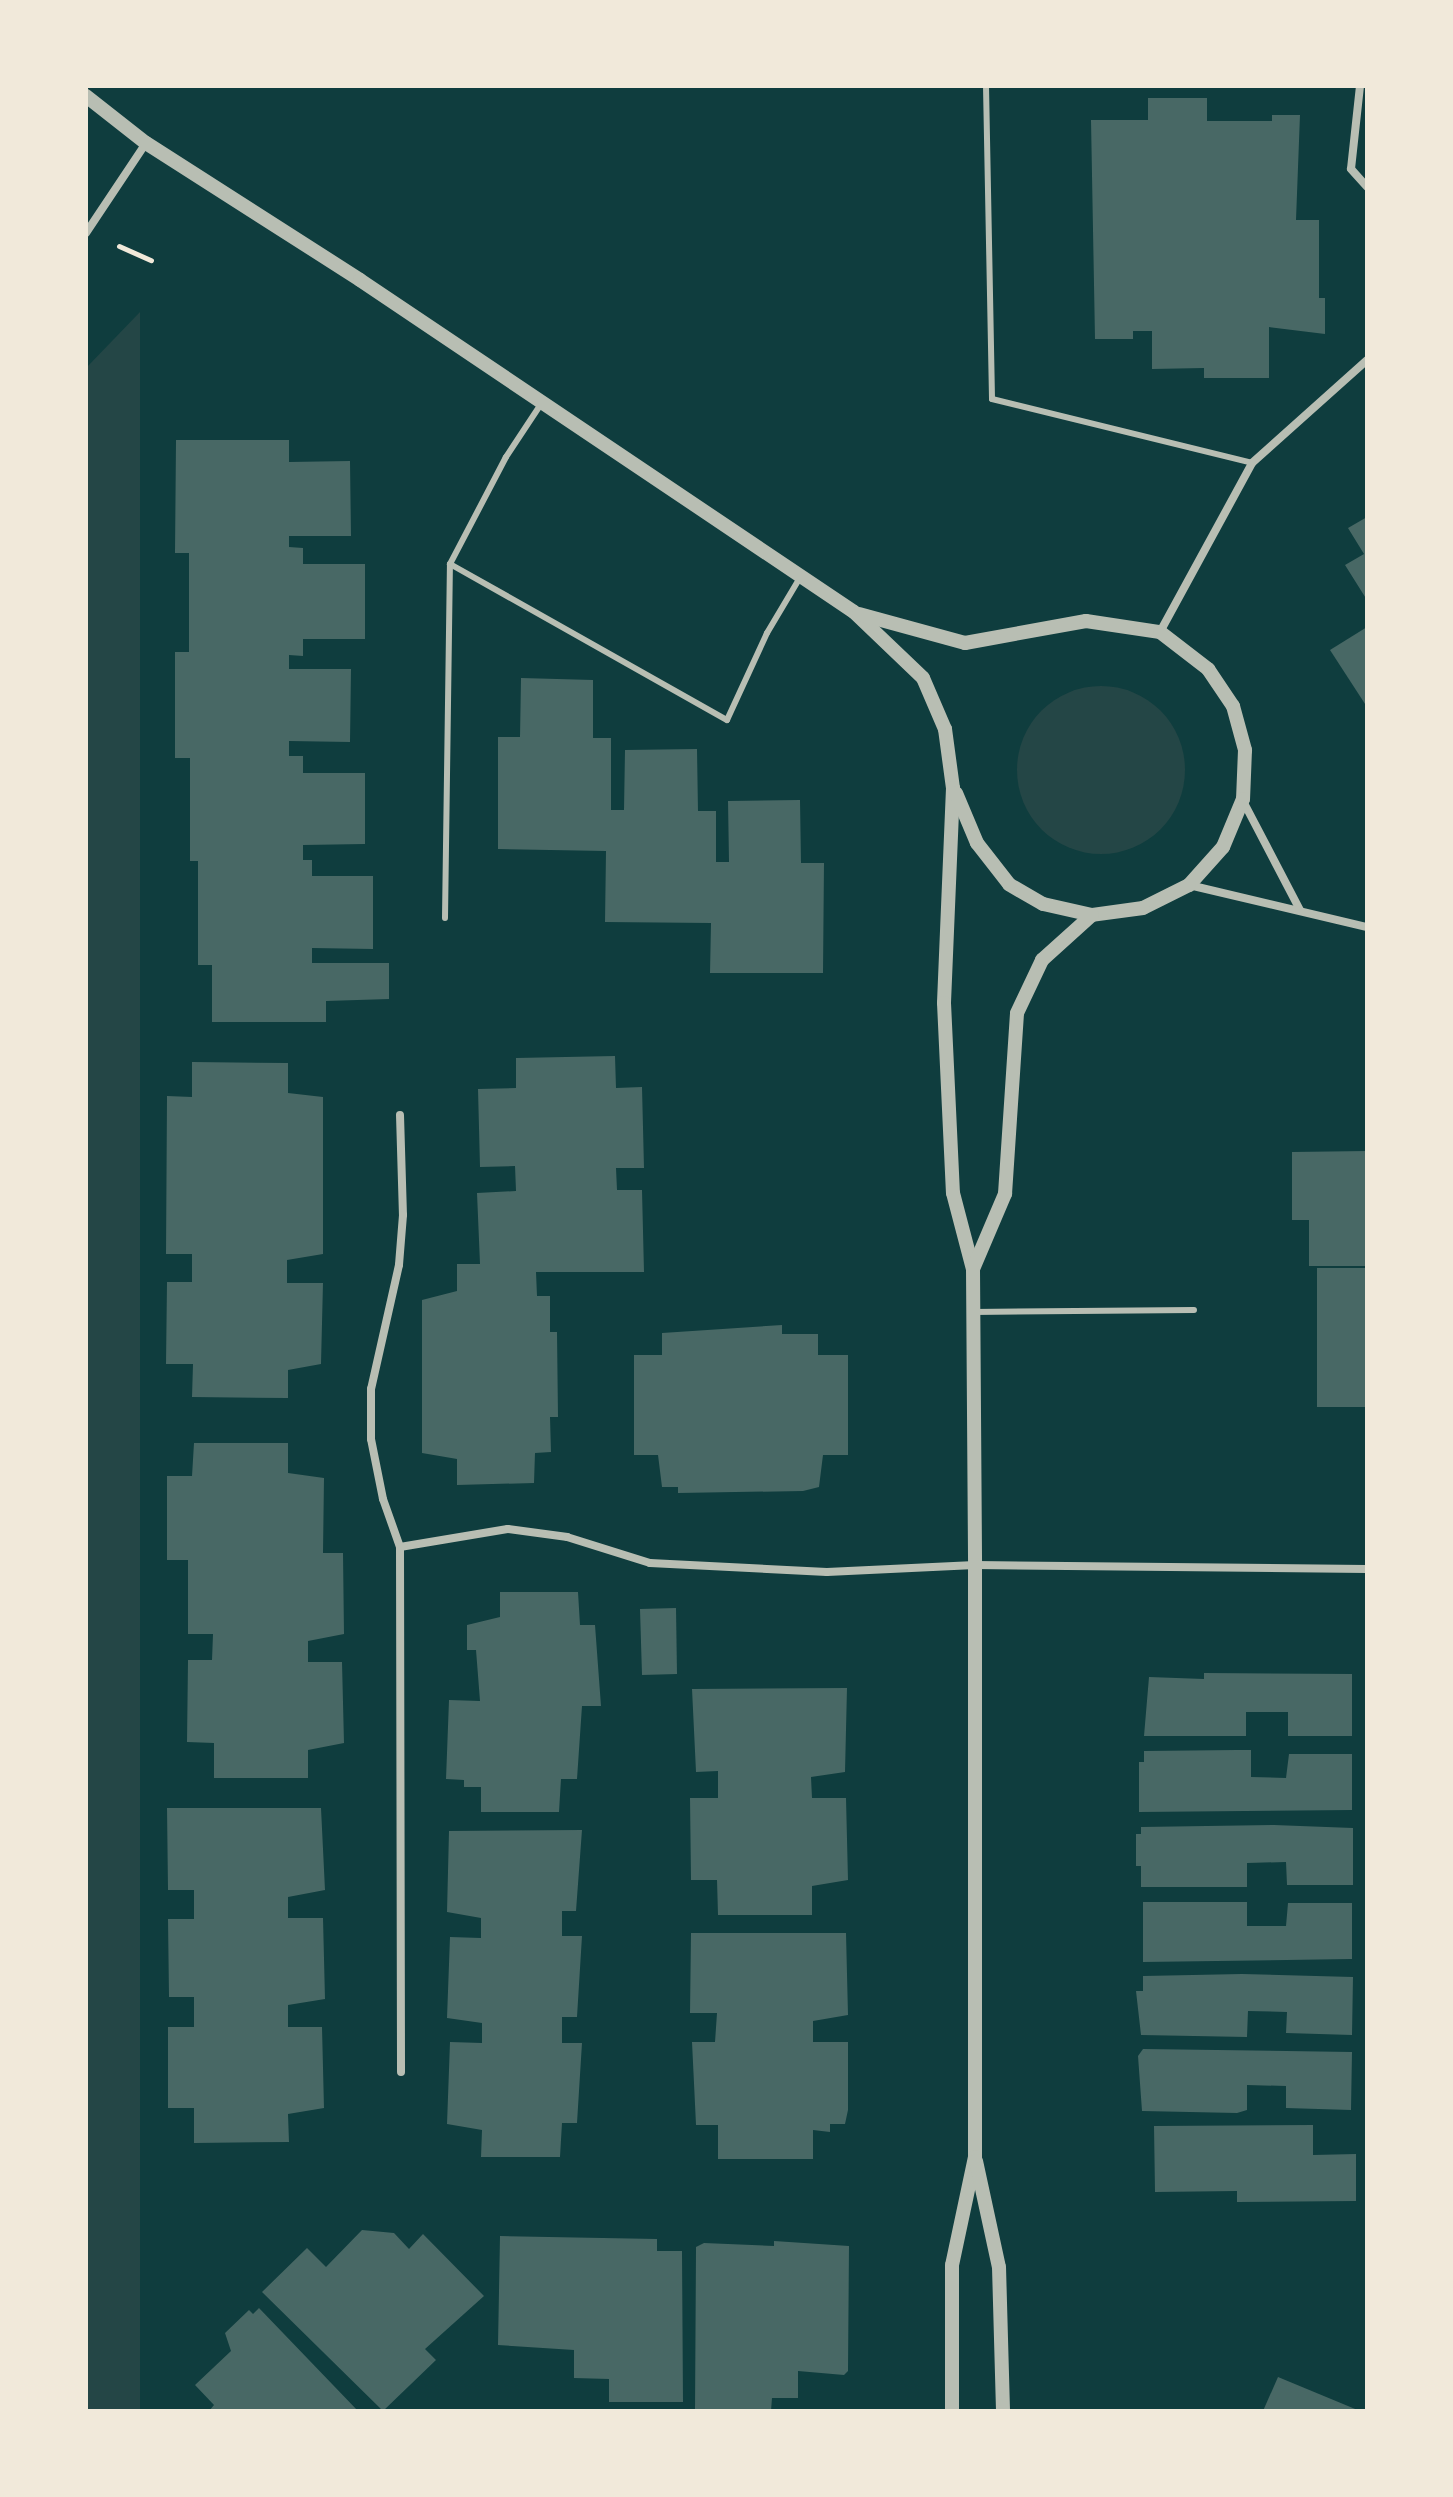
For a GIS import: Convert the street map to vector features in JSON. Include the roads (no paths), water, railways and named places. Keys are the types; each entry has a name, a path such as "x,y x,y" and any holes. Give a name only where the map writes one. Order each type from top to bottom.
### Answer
{"street":[{"path":"1360,86 1351,169 1367,187"},
{"path":"86,96 146,143 543,401 854,612 923,678 945,729 953,788 945,1018 953,1193 973,1269 975,1565 975,2157 952,2265 952,2411"},
{"path":"86,233 146,143"},
{"path":"1160,632 1252,463 1367,360"},
{"path":"854,612 965,643 1086,621 1160,632 1208,669 1233,706 1245,750 1243,799 1223,847 1189,885 1143,908 1092,915 1043,904 1009,884 977,843 953,788"},
{"path":"1243,799 1300,910"},
{"path":"1189,885 1367,927"},
{"path":"973,1269 1005,1194 1017,1013 1042,960 1092,915"},
{"path":"400,1115 399,1265 371,1389 371,1439 383,1499 400,1547 401,2072"},
{"path":"400,1547 508,1529 567,1537 650,1563 827,1572 975,1565 1367,1569"},
{"path":"975,2157 999,2267 1003,2411"}],"lane":[{"path":"986,86 992,399 1252,463"},
{"path":"445,918 450,564 506,457 543,401"},
{"path":"450,564 727,720 767,633 802,575"},
{"path":"973,1312 1194,1310"}]}
